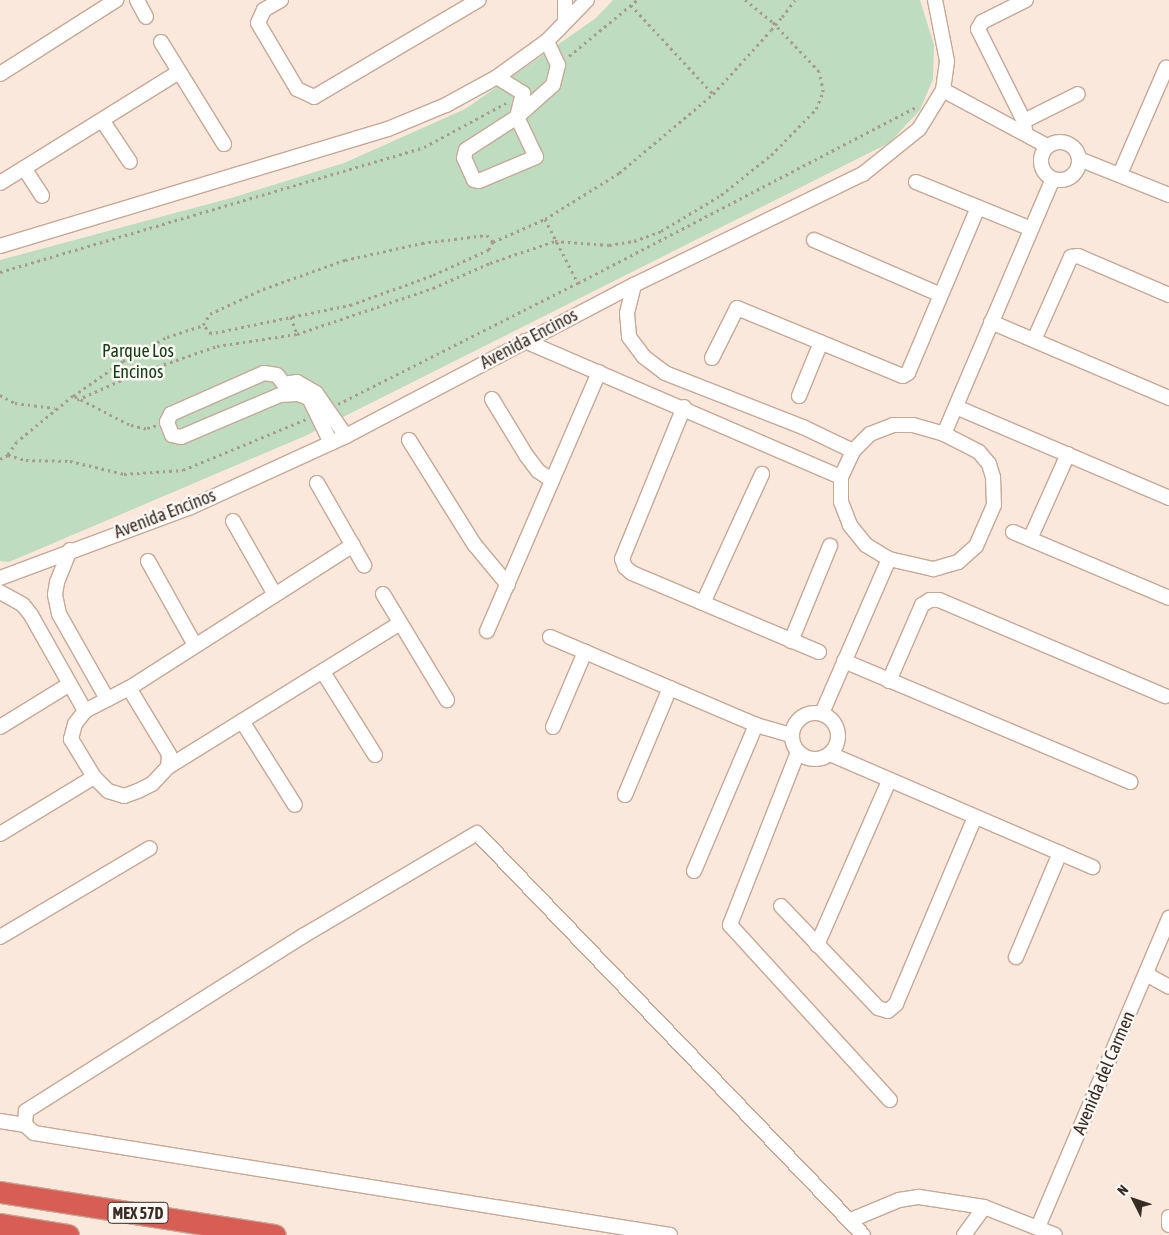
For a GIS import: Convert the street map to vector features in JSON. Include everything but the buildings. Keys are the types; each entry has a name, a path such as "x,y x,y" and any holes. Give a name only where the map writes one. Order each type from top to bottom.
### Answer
{"highway":[{"name":"MEX 57D","path":"0,1192 275,1235"},
{"path":"0,1224 68,1235"}],"street":[{"path":"0,74 116,0"},
{"path":"137,0 146,17"},
{"path":"281,0 264,10 258,23 297,89 314,97 479,0"},
{"path":"565,0 565,22"},
{"path":"0,246 388,129 446,105 496,77 547,41 587,0"},
{"name":"Avenida Encinos","path":"0,578 70,550 191,507 346,436 634,285 863,174 899,147 919,129 935,107 943,90 947,61 935,0"},
{"path":"1024,1 982,22 978,29 1024,126"},
{"path":"496,77 523,93 517,117 536,157 479,182 474,180 464,158 466,150 517,117 553,85 558,65 547,41"},
{"path":"161,42 224,144"},
{"path":"1120,174 1166,68"},
{"path":"0,183 179,72"},
{"path":"943,90 1024,126 1047,146"},
{"path":"1024,126 1078,94"},
{"path":"102,120 130,162"},
{"path":"1047,146 1064,142 1074,148 1079,159 1077,170 1069,178 1052,179"},
{"path":"1047,146 1040,164 1052,179"},
{"path":"1079,159 1169,194"},
{"path":"24,168 42,196"},
{"path":"944,434 1052,179"},
{"path":"916,182 1031,229"},
{"path":"712,358 737,308 903,376 911,368 978,207"},
{"path":"814,240 941,295"},
{"path":"1034,340 1071,257 1078,256 1169,295"},
{"path":"634,285 627,313 629,337 651,362 665,373 803,428 853,451"},
{"path":"992,322 1169,398"},
{"path":"525,341 684,407 841,477"},
{"path":"799,396 821,342"},
{"path":"487,631 599,372"},
{"path":"282,389 277,375 264,373 171,414 167,422 172,435 181,437 282,389 309,398 346,436"},
{"path":"492,399 526,456 538,471 552,480"},
{"path":"684,407 622,559 632,573 818,652"},
{"path":"956,407 1169,498"},
{"path":"323,412 331,443"},
{"path":"893,425 913,425 944,434 979,452 989,464 994,477 994,505 984,530 976,546 958,562 933,569 889,559 866,545 850,525 841,502 841,477 853,451 870,434 893,425"},
{"path":"409,440 474,544 508,585"},
{"path":"1030,539 1068,454"},
{"path":"703,603 762,474"},
{"path":"317,483 364,565"},
{"path":"234,521 275,595"},
{"path":"1013,532 1169,598"},
{"path":"353,545 128,688 85,711 75,724 71,739 94,777 108,791 124,796 152,784 168,766 400,623"},
{"path":"791,640 830,546"},
{"path":"70,550 57,582 55,595 59,614 107,699"},
{"path":"822,713 889,559"},
{"path":"148,561 195,646"},
{"path":"0,592 22,605 31,615 85,711"},
{"path":"383,594 447,700"},
{"path":"889,681 922,605 930,600 939,600 1165,696"},
{"path":"550,637 756,725 792,735"},
{"path":"553,727 585,652"},
{"path":"844,661 1130,782"},
{"path":"323,672 375,755"},
{"path":"0,727 70,684"},
{"path":"128,688 169,754 168,766"},
{"path":"625,795 670,688"},
{"path":"822,713 831,718 838,731 836,746 830,754 820,759 808,758 798,752 792,735 802,716 822,713"},
{"path":"242,721 295,805"},
{"path":"694,871 756,725"},
{"path":"798,752 730,925 890,1100"},
{"path":"830,754 889,781 1093,867"},
{"path":"0,834 94,777"},
{"path":"817,945 889,781"},
{"path":"781,906 878,1008 888,1011 896,1004 974,817"},
{"path":"25,1126 26,1111 43,1099 303,936 477,833 665,1032 712,1076 851,1220 863,1235"},
{"path":"0,937 150,848"},
{"path":"1016,957 1060,853"},
{"name":"Avenida del Carmen","path":"1038,1227 1169,918"},
{"path":"1146,974 1169,987"},
{"path":"0,1121 25,1126 34,1133 670,1235"},
{"path":"851,1220 899,1200 919,1197 984,1208 1055,1235"},
{"path":"964,1235 984,1208"},
{"path":"1169,1217 1169,1225"}],"path":[{"path":"77,400 133,375 217,346 297,334 433,288 490,263 555,241 609,245 634,241 661,232 721,195 772,155 816,109 823,92 819,72 772,22 746,0"},
{"path":"203,325 211,334 352,305 432,276 490,250 493,242 545,219 619,174 713,94 771,30 795,0"},
{"path":"631,5 713,94"},
{"path":"8,455 26,460 70,461 124,474 183,470 323,412 884,126 906,111 919,105 935,107"},
{"path":"545,219 578,283"},
{"path":"0,459 8,455 17,442 56,408 123,361 167,337 203,325 210,314 254,293 345,260 422,243 487,235 493,242"},
{"path":"291,317 297,334"},
{"path":"0,395 15,403 56,408"},
{"path":"73,396 77,400 129,425 146,429 167,422"}],"green space":[{"name":"Parque Los Encinos","path":"613,0 920,0 934,45 933,79 920,110 889,143 305,436 9,562 0,561 0,260 231,198 344,163 465,109 596,18"}]}
